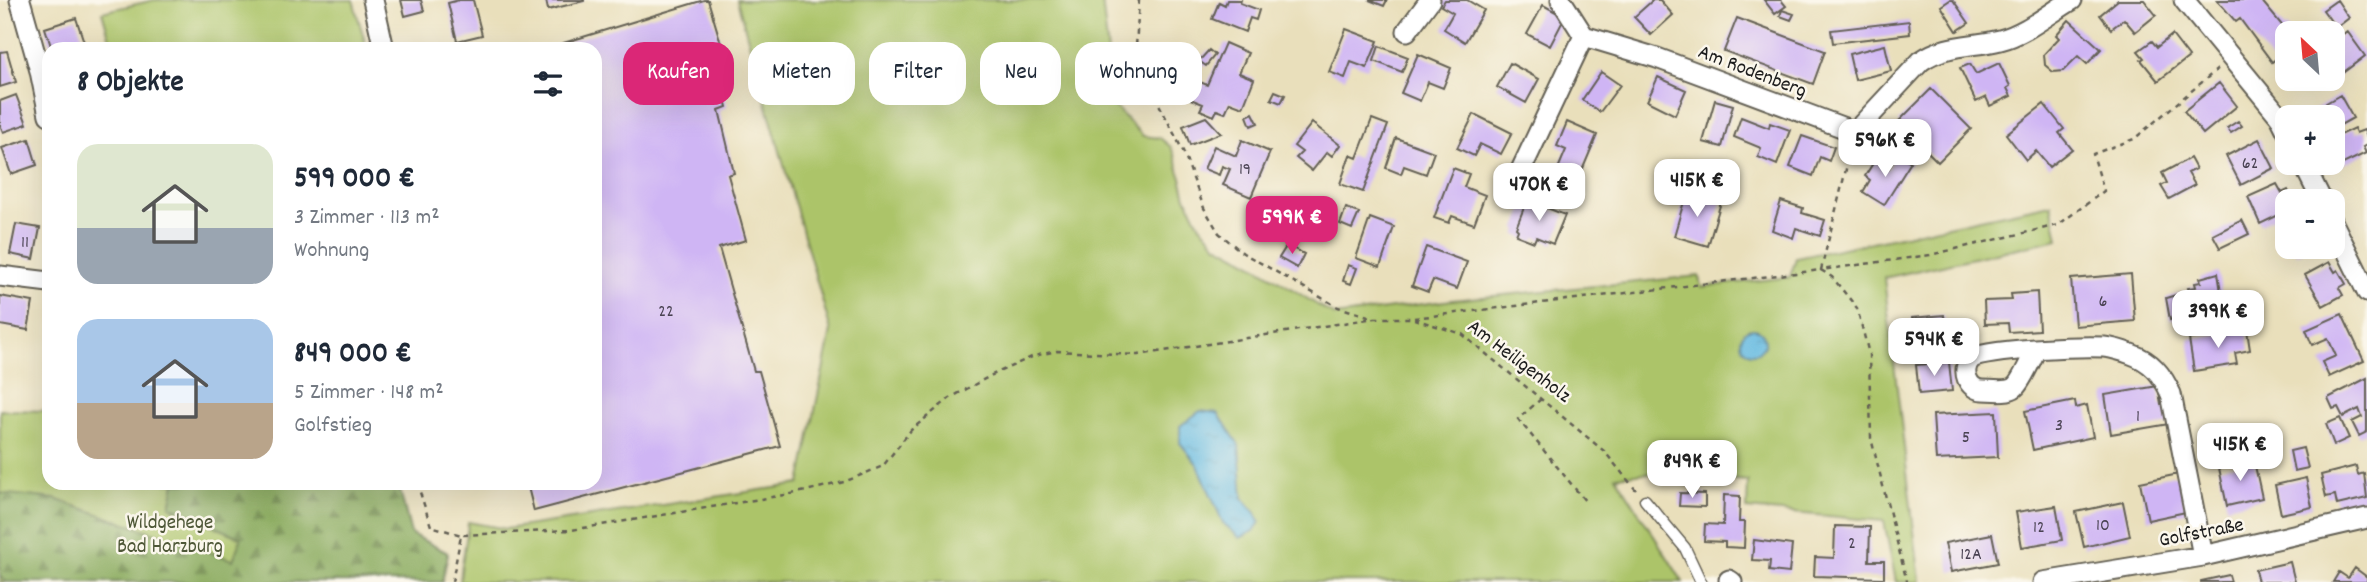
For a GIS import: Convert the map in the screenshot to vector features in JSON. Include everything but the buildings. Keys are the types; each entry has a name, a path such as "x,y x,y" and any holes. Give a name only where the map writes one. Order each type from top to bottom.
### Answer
{"street":[{"path":"20,0 42,81"},
{"path":"373,0 382,42"},
{"path":"1408,31 1430,0"},
{"path":"1521,170 1584,36 1561,0"},
{"path":"1855,132 1921,61 1932,54 1946,48 2001,40 2015,35 2072,0"},
{"path":"2184,0 2275,111"},
{"name":"Am Rodenberg","path":"1584,36 1657,58 1855,132"},
{"path":"2345,247 2367,292"},
{"path":"0,276 42,281"},
{"path":"2036,350 2107,347 2150,363 2162,376 2171,394 2203,556"},
{"name":"Golfstraße","path":"2043,582 2203,556 2367,518"}],"lane":[{"path":"1645,500 1685,548 1701,582"}],"path":[{"name":"Am Heiligenholz","path":"1139,0 1136,47 1143,73 1183,151 1204,208 1219,233 1243,253 1338,307 1376,318 1411,318 1462,334 1604,451 1645,500"},
{"path":"1411,318 1930,255 2058,225 2104,191 2093,154 2134,139 2231,58"},
{"path":"1821,270 1855,132"},
{"path":"1821,270 1832,277 1857,307 1869,354 1871,438 1907,582"},
{"path":"419,490 431,526 461,535 571,530 797,493 844,482 883,466 911,430 950,398 1034,356 1058,351 1138,355 1376,318"},
{"path":"1541,399 1518,419 1586,502"},
{"path":"452,582 461,535"}],"green space":[{"path":"154,0 353,0 365,42 111,42 102,12"},
{"path":"737,0 1102,0 1107,42 1075,42 1075,105 1114,105 1143,136 1160,138 1171,147 1186,197 1199,224 1217,245 1335,316 1452,300 1699,276 1701,287 1790,277 1796,258 2051,204 2058,239 1884,278 1920,582 1896,582 1884,521 1747,509 1748,481 1646,473 1616,476 1683,582 460,582 468,522 506,529 800,484 831,331 767,105 855,105 855,42 749,42"},
{"name":"Wildgehege Bad Harzburg","path":"0,410 42,411 42,490 400,490 411,534 448,553 442,582 0,582"},
{"name":"Wildgehege Bad Harzburg","path":"173,490 400,490 411,534 448,553 442,582 7,582 0,577 0,493 55,499 233,560 241,538 170,506"}],"water":[{"path":"1753,329 1762,332 1765,341 1762,350 1753,353 1744,350 1741,341 1744,332"},
{"path":"1200,411 1218,413 1239,445 1243,498 1260,522 1254,531 1240,538 1223,523 1198,465 1180,443 1180,426"}]}
